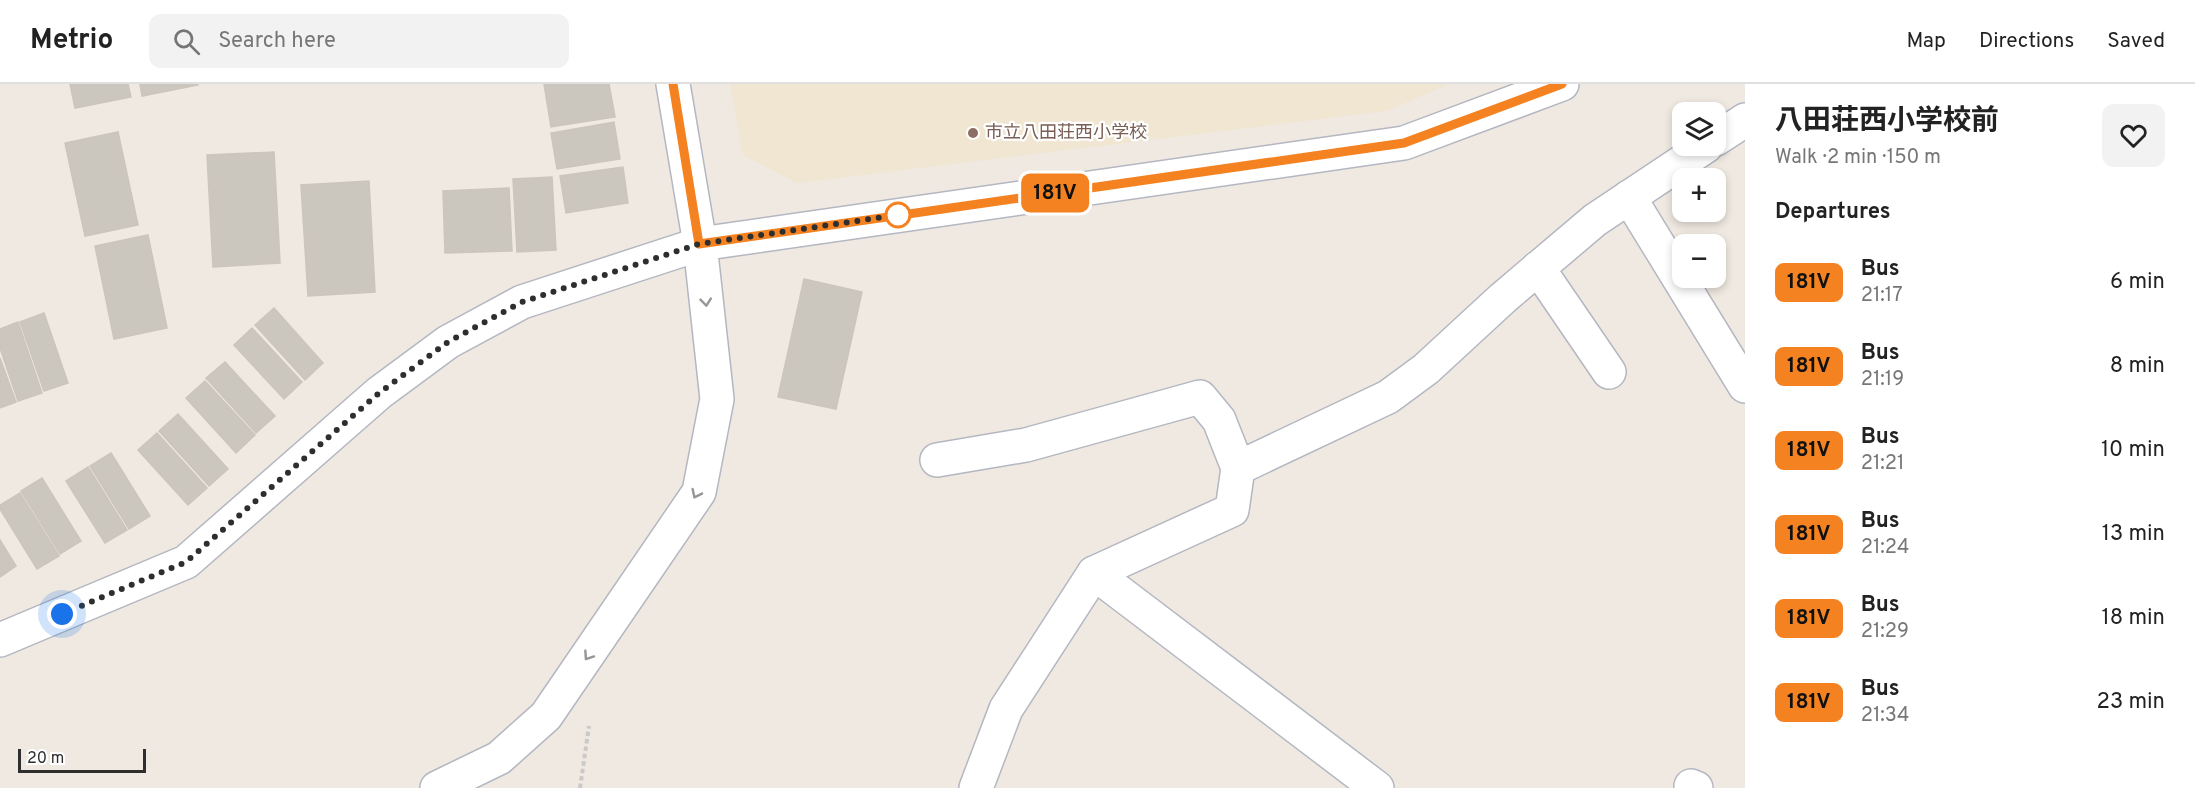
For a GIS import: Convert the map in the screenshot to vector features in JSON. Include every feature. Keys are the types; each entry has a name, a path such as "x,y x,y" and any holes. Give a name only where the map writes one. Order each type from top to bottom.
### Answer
{"street":[{"path":"438,788 499,758 546,716 699,492 717,399 699,244 673,84"},
{"path":"0,640 186,562 379,393 448,342 522,302 699,244 1404,143 1562,84"},
{"path":"1726,132 1745,120"},
{"path":"1238,468 1388,397 1426,369 1595,220 1691,156"},
{"path":"1629,197 1745,386"},
{"path":"1538,268 1609,372"},
{"path":"937,459 1026,445 1200,397 1220,420 1238,468 1232,510 1094,573 1006,709 976,788"},
{"path":"1094,573 1377,788"}],"shaded area":[{"name":"市立八田荘西小学校","path":"730,84 1444,84 1445,86 1386,111 797,183 743,155"}],"building":[{"path":"70,84 128,84 131,97 75,108"},
{"path":"140,84 198,84 198,85 142,96"},
{"path":"544,84 609,84 615,117 551,127"},
{"path":"614,122 620,159 557,169 551,133"},
{"path":"118,132 138,225 85,236 65,143"},
{"path":"274,152 280,263 213,267 207,155"},
{"path":"623,167 628,203 566,213 560,176"},
{"path":"552,177 556,250 517,252 513,179"},
{"path":"369,181 375,292 308,296 301,185"},
{"path":"509,188 512,251 445,253 443,191"},
{"path":"148,235 167,328 114,339 95,246"},
{"path":"804,279 862,292 836,409 778,397"},
{"path":"274,308 323,363 305,380 255,325"},
{"path":"44,313 68,383 44,391 20,322"},
{"path":"18,322 42,393 18,401 0,348 0,329"},
{"path":"252,328 302,382 284,399 234,345"},
{"path":"0,358 16,402 0,408"},
{"path":"225,362 275,416 256,433 206,378"},
{"path":"205,381 255,435 236,453 186,398"},
{"path":"178,414 228,469 209,486 159,431"},
{"path":"157,433 207,488 188,505 138,450"},
{"path":"111,453 150,516 129,529 90,466"},
{"path":"88,467 127,530 105,543 66,481"},
{"path":"42,478 81,541 60,554 21,491"},
{"path":"20,493 59,556 37,569 0,509 0,505"},
{"path":"0,540 16,566 0,577"}],"bus line":[{"name":"181V","path":"673,84 699,244 1404,143 1562,84"}],"place":[{"name":"市立八田荘西小学校","path":"973,133"}],"route":[{"path":"62,614 186,562 379,393 448,342 522,302 699,244 898,215"}]}
